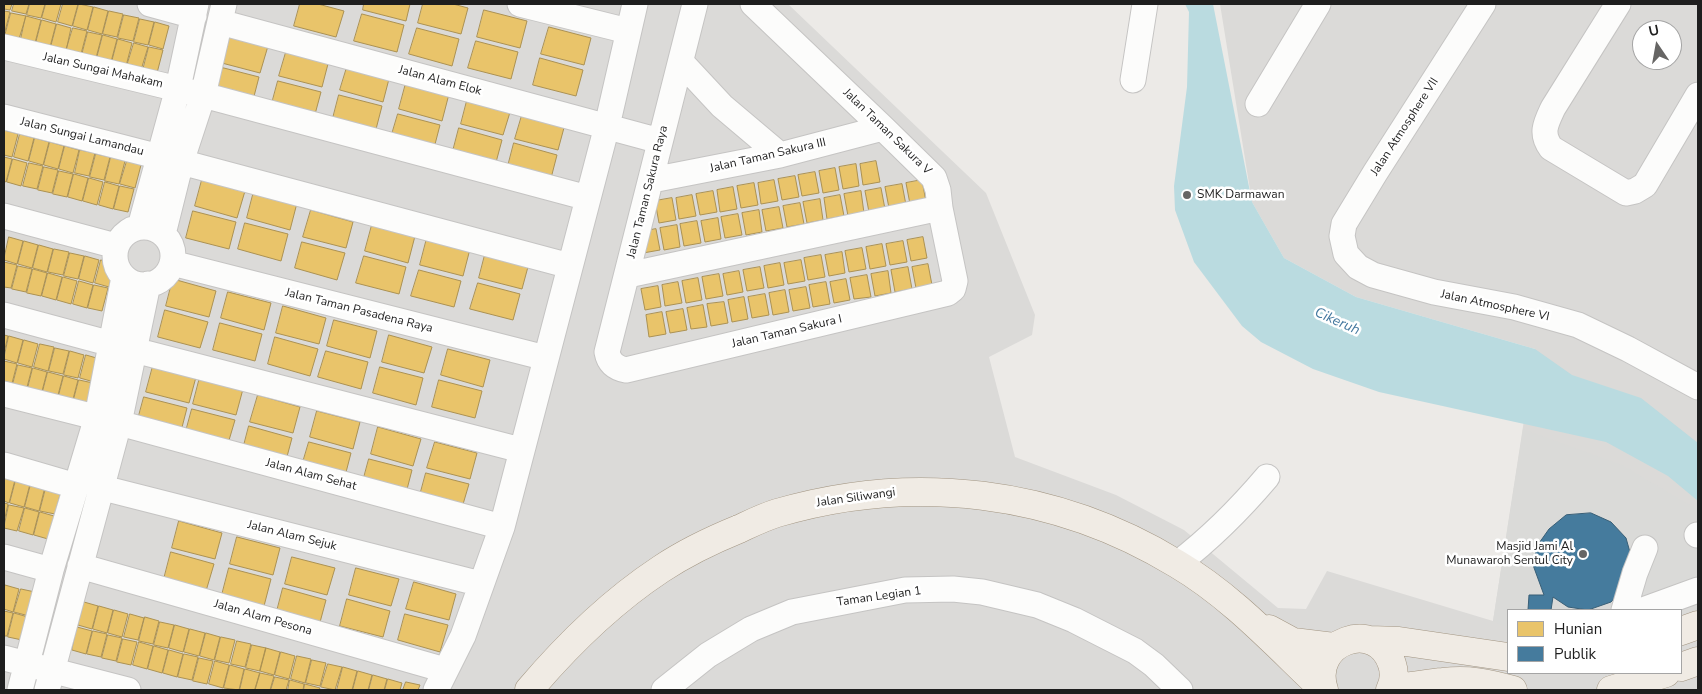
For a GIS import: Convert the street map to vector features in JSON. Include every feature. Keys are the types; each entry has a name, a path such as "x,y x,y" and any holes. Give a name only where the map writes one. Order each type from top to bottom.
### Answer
{"main road":[{"name":"Jalan Siliwangi","path":"529,690 557,656 606,609 662,568 712,540 775,514 830,499 883,492 958,492 1031,503 1110,529 1177,564 1215,590 1244,614 1324,690"},
{"name":"Jalan Siliwangi","path":"1244,614 1293,642 1334,648"},
{"path":"1682,631 1698,625"},
{"path":"1324,690 1321,682 1323,663 1327,654 1342,642 1351,639 1398,641 1507,658"},
{"path":"1370,640 1386,651 1391,659 1394,677 1391,688 1409,688 1442,682 1456,685 1484,682 1513,690"},
{"path":"1682,667 1698,661"},
{"path":"1611,690 1663,674"}],"street":[{"path":"150,4 195,10 178,88 171,160 152,231"},
{"path":"520,4 628,31"},
{"path":"441,680 463,636 502,527 607,126 635,4"},
{"name":"Jalan Taman Sakura Raya","path":"626,370 615,366 608,357 607,352 695,4"},
{"name":"Jalan Taman Sakura V","path":"753,4 934,178 938,190 955,281 953,289 948,294"},
{"path":"1133,80 1146,4"},
{"path":"1258,104 1318,4"},
{"name":"Jalan Atmosphere VII","path":"1346,254 1342,236 1344,224 1483,4"},
{"path":"1618,4 1553,108 1545,126 1546,141 1551,148 1626,193 1635,191 1645,185 1698,95"},
{"path":"171,160 203,95 222,13"},
{"name":"Jalan Alam Elok","path":"222,13 660,141"},
{"name":"Jalan Sungai Mahakam","path":"4,47 178,88 588,198"},
{"path":"681,62 722,106 780,155"},
{"name":"Jalan Sungai Lamandau","path":"4,117 570,266"},
{"name":"Jalan Taman Sakura III","path":"652,180 780,155 883,128"},
{"path":"628,275 940,208"},
{"path":"4,216 116,246"},
{"path":"152,231 171,247 172,263 163,277 156,282 148,284 130,282 118,270 115,262 116,246 126,233 152,231"},
{"name":"Jalan Atmosphere VI","path":"1346,254 1358,267 1373,275 1434,292 1514,307 1578,325 1628,349 1698,387"},
{"name":"Jalan Taman Pasadena Raya","path":"172,263 546,358"},
{"path":"49,680 103,488 108,420 122,347 124,277"},
{"path":"122,347 148,284"},
{"name":"Jalan Taman Sakura I","path":"626,370 948,294"},
{"path":"4,315 521,450"},
{"name":"Jalan Alam Sehat","path":"4,394 108,420 502,527"},
{"path":"20,690 15,660 51,570 76,486 108,420"},
{"path":"4,465 76,486"},
{"path":"1177,564 1224,525 1267,477"},
{"name":"Jalan Alam Sejuk","path":"103,488 481,584"},
{"path":"1624,609 1635,573 1646,548"},
{"path":"4,557 51,570"},
{"name":"Jalan Alam Pesona","path":"80,566 441,680"},
{"name":"Taman Legian 1","path":"664,690 708,655 751,629 792,612 905,590 953,589 982,592 1037,605 1074,620 1135,651 1154,665 1180,690"},
{"path":"1646,609 1698,590"},
{"path":"15,660 49,680 128,690"}],"shaded area":[{"path":"4,4 788,4 986,193 1035,315 1032,335 989,357 1015,457 1116,495 1184,530 1278,608 1306,609 1327,571 1493,621 1535,349 1356,297 1284,258 1252,202 1220,4 1698,4 1698,690 4,690"},
{"path":"1523,429 1622,465 1698,510 1698,611 1682,618 1682,609 1507,609 1507,628 1493,621"}],"water":[{"name":"Cikeruh","path":"1185,4 1213,4 1252,202 1284,258 1356,297 1535,349 1572,375 1641,398 1698,443 1698,501 1668,476 1606,442 1379,392 1313,369 1261,342 1242,326 1194,262 1175,210 1174,186 1187,87 1189,12"}],"building: Hunian":[{"path":"4,4 12,4 10,10 4,9"},
{"path":"14,4 29,4 26,14 12,11"},
{"path":"30,4 45,4 41,18 27,15"},
{"path":"46,4 61,4 56,22 42,18"},
{"path":"63,4 78,4 72,26 58,22"},
{"path":"79,4 93,7 87,30 73,26"},
{"path":"300,4 318,4 344,11 336,37 294,26"},
{"path":"364,4 410,4 406,21 363,10"},
{"path":"423,4 453,4 468,8 461,34 418,23"},
{"path":"94,7 108,11 102,34 88,30"},
{"path":"484,10 527,21 520,48 477,37"},
{"path":"4,11 10,12 4,35"},
{"path":"109,11 123,14 117,37 103,34"},
{"path":"11,13 26,16 19,39 5,36"},
{"path":"362,14 404,25 397,52 354,41"},
{"path":"124,15 139,18 133,41 118,38"},
{"path":"26,16 41,20 35,43 21,39"},
{"path":"140,19 154,22 148,45 134,42"},
{"path":"42,20 56,24 50,47 36,43"},
{"path":"155,22 169,26 163,49 149,45"},
{"path":"57,24 71,28 66,51 51,47"},
{"path":"549,27 591,38 584,65 541,54"},
{"path":"73,28 87,31 81,54 66,51"},
{"path":"417,28 459,39 452,66 409,54"},
{"path":"88,32 102,35 96,58 82,55"},
{"path":"103,35 117,39 111,62 97,58"},
{"path":"225,35 268,46 260,73 218,62"},
{"path":"118,39 132,43 126,66 112,62"},
{"path":"476,41 518,52 511,79 468,68"},
{"path":"134,43 148,47 141,70 127,66"},
{"path":"149,47 163,50 157,73 143,70"},
{"path":"287,49 329,60 322,87 279,76"},
{"path":"540,58 583,70 576,96 533,85"},
{"path":"348,64 390,75 383,102 340,90"},
{"path":"216,66 259,77 252,104 209,93"},
{"path":"278,81 321,92 314,118 271,107"},
{"path":"406,83 449,94 442,121 399,109"},
{"path":"339,95 382,106 375,133 332,122"},
{"path":"468,97 511,109 503,135 461,124"},
{"path":"523,112 565,124 558,150 515,139"},
{"path":"398,114 440,125 433,152 390,141"},
{"path":"459,128 502,140 495,166 452,155"},
{"path":"4,130 18,134 12,157 4,155"},
{"path":"20,134 34,138 28,161 14,157"},
{"path":"35,138 49,142 43,165 29,161"},
{"path":"50,142 64,146 58,169 44,165"},
{"path":"514,143 557,155 550,182 507,170"},
{"path":"65,146 79,150 73,173 59,169"},
{"path":"80,150 95,153 89,176 75,173"},
{"path":"96,154 110,157 104,180 90,177"},
{"path":"4,157 12,159 6,182 4,181"},
{"path":"111,157 125,161 119,184 105,181"},
{"path":"13,159 27,163 21,186 7,182"},
{"path":"127,161 141,165 135,188 120,184"},
{"path":"876,161 880,182 863,185 860,164"},
{"path":"29,163 43,166 37,189 23,186"},
{"path":"856,164 859,186 843,189 839,167"},
{"path":"44,167 58,170 52,193 38,190"},
{"path":"835,168 839,190 823,193 819,171"},
{"path":"59,171 73,174 67,197 53,194"},
{"path":"815,172 819,193 802,196 798,175"},
{"path":"74,174 88,178 82,201 68,197"},
{"path":"795,176 799,197 782,200 778,179"},
{"path":"89,178 103,182 97,205 83,201"},
{"path":"202,180 245,191 237,218 195,206"},
{"path":"774,180 778,201 761,204 758,183"},
{"path":"922,180 926,202 910,204 906,183"},
{"path":"105,182 119,186 113,209 99,205"},
{"path":"754,183 758,205 741,208 737,186"},
{"path":"902,184 906,205 889,208 885,187"},
{"path":"120,186 134,189 128,212 114,209"},
{"path":"733,187 737,209 720,212 717,190"},
{"path":"881,188 885,209 869,212 865,191"},
{"path":"254,191 297,203 290,230 247,218"},
{"path":"713,191 717,212 700,215 696,194"},
{"path":"861,191 864,213 848,216 844,194"},
{"path":"692,195 696,216 679,219 676,198"},
{"path":"840,195 844,216 827,219 824,198"},
{"path":"672,198 676,220 659,223 655,201"},
{"path":"820,199 823,220 807,223 803,202"},
{"path":"800,203 804,224 787,227 783,206"},
{"path":"779,207 783,228 766,231 762,210"},
{"path":"311,210 353,222 346,248 303,237"},
{"path":"759,210 762,232 746,235 742,213"},
{"path":"193,211 236,222 229,249 186,238"},
{"path":"738,214 742,235 725,238 721,217"},
{"path":"718,218 721,239 705,242 701,221"},
{"path":"697,221 701,243 684,246 680,224"},
{"path":"245,223 288,234 281,261 238,249"},
{"path":"372,225 415,236 408,263 365,251"},
{"path":"677,225 680,247 664,250 660,228"},
{"path":"656,229 660,250 643,253 640,232"},
{"path":"9,237 23,241 17,264 4,260"},
{"path":"923,237 927,258 911,261 907,240"},
{"path":"427,238 470,249 463,276 420,265"},
{"path":"24,241 38,245 32,268 18,264"},
{"path":"903,241 907,262 890,265 886,244"},
{"path":"302,242 345,253 337,280 295,268"},
{"path":"882,244 886,266 870,269 866,247"},
{"path":"39,245 53,249 47,272 33,268"},
{"path":"862,248 866,269 849,272 845,251"},
{"path":"54,249 69,252 63,275 48,272"},
{"path":"486,251 529,263 522,289 479,278"},
{"path":"842,252 845,273 829,276 825,255"},
{"path":"70,253 84,256 78,279 64,276"},
{"path":"821,255 825,277 808,280 804,258"},
{"path":"85,256 99,260 93,283 79,279"},
{"path":"364,256 406,267 399,294 356,283"},
{"path":"101,260 115,264 109,287 95,283"},
{"path":"801,260 805,281 788,284 784,263"},
{"path":"4,262 17,265 11,288 4,287"},
{"path":"780,263 784,285 768,288 764,266"},
{"path":"928,264 932,285 916,288 912,267"},
{"path":"18,266 32,269 26,292 12,289"},
{"path":"760,267 764,288 747,291 743,270"},
{"path":"908,267 912,289 895,292 891,270"},
{"path":"33,269 47,273 41,296 27,293"},
{"path":"419,270 461,281 454,307 411,296"},
{"path":"739,271 743,292 727,295 723,274"},
{"path":"888,271 891,293 875,296 871,274"},
{"path":"48,273 62,277 56,300 42,296"},
{"path":"719,274 723,296 706,299 702,277"},
{"path":"867,275 871,297 854,299 850,278"},
{"path":"63,277 77,281 71,304 57,300"},
{"path":"698,278 702,300 686,303 682,281"},
{"path":"173,279 216,291 209,317 166,306"},
{"path":"846,279 850,300 834,303 830,282"},
{"path":"79,281 93,285 87,308 73,304"},
{"path":"678,282 682,303 665,306 662,285"},
{"path":"826,282 830,304 813,307 809,285"},
{"path":"478,283 520,294 513,320 470,309"},
{"path":"94,285 108,288 102,311 88,308"},
{"path":"658,286 661,307 645,310 641,289"},
{"path":"806,287 810,308 793,311 789,290"},
{"path":"785,290 789,312 773,315 769,293"},
{"path":"228,292 271,303 264,330 221,318"},
{"path":"765,294 769,315 752,318 748,297"},
{"path":"744,297 748,319 732,322 728,300"},
{"path":"724,302 728,323 711,326 707,304"},
{"path":"703,305 707,327 691,329 687,308"},
{"path":"283,306 326,318 319,344 276,333"},
{"path":"683,309 687,330 670,333 666,312"},
{"path":"165,310 208,322 200,348 158,337"},
{"path":"662,312 666,334 649,337 646,315"},
{"path":"334,320 377,331 370,358 327,346"},
{"path":"220,323 262,334 255,361 213,350"},
{"path":"4,335 8,336 4,353"},
{"path":"389,335 432,347 424,373 382,362"},
{"path":"9,336 23,340 17,363 4,359"},
{"path":"275,337 318,349 310,376 268,364"},
{"path":"24,340 38,344 32,367 18,363"},
{"path":"40,344 54,347 48,371 34,367"},
{"path":"55,348 69,351 63,374 49,371"},
{"path":"448,349 490,360 483,387 441,375"},
{"path":"70,351 84,355 78,378 64,375"},
{"path":"326,351 368,362 361,389 318,377"},
{"path":"86,355 100,359 94,382 80,378"},
{"path":"4,361 17,364 11,387 4,386"},
{"path":"18,365 32,368 26,391 12,388"},
{"path":"153,366 196,377 189,403 146,392"},
{"path":"380,367 423,378 416,405 373,393"},
{"path":"33,368 47,372 41,395 27,392"},
{"path":"48,372 63,376 57,399 42,395"},
{"path":"64,376 78,380 72,403 58,399"},
{"path":"200,377 243,389 236,415 193,404"},
{"path":"79,380 93,383 87,407 73,403"},
{"path":"439,380 482,391 475,418 432,407"},
{"path":"258,395 300,407 293,433 250,422"},
{"path":"144,397 187,408 180,435 137,423"},
{"path":"192,409 235,420 227,447 185,435"},
{"path":"317,411 360,422 353,449 310,437"},
{"path":"249,426 292,438 285,464 242,453"},
{"path":"378,427 421,439 413,466 371,454"},
{"path":"309,442 351,453 344,480 301,469"},
{"path":"435,442 477,453 470,479 427,468"},
{"path":"369,459 412,470 405,497 362,485"},
{"path":"426,473 469,484 461,511 419,499"},
{"path":"4,477 15,480 9,503 4,501"},
{"path":"16,480 30,484 24,507 10,503"},
{"path":"31,484 45,487 39,511 25,507"},
{"path":"46,488 61,491 55,514 40,511"},
{"path":"4,503 8,504 4,522"},
{"path":"9,505 24,508 17,531 4,528"},
{"path":"25,508 39,512 33,535 19,531"},
{"path":"40,512 54,516 48,539 34,535"},
{"path":"179,521 222,533 215,559 172,548"},
{"path":"237,537 280,548 273,575 230,564"},
{"path":"171,552 214,564 206,591 164,579"},
{"path":"292,557 335,568 327,595 285,584"},
{"path":"229,568 271,579 264,606 222,595"},
{"path":"356,568 399,579 391,606 349,595"},
{"path":"414,582 456,594 449,620 406,609"},
{"path":"5,585 19,589 13,612 4,609"},
{"path":"283,588 326,600 319,626 276,615"},
{"path":"21,589 35,592 29,616 14,612"},
{"path":"347,599 390,611 383,637 340,626"},
{"path":"84,602 98,606 92,629 78,625"},
{"path":"99,606 113,610 107,633 93,629"},
{"path":"114,610 128,614 122,637 108,633"},
{"path":"4,611 13,613 7,636 4,636"},
{"path":"14,613 28,617 22,640 8,637"},
{"path":"130,614 144,618 138,640 124,637"},
{"path":"405,614 448,625 440,652 398,640"},
{"path":"145,617 159,621 153,644 139,641"},
{"path":"160,622 174,625 168,648 154,645"},
{"path":"175,625 189,629 183,652 169,648"},
{"path":"77,627 92,631 86,654 72,650"},
{"path":"190,629 205,633 199,656 184,652"},
{"path":"93,631 107,634 101,657 87,654"},
{"path":"206,633 220,637 214,660 200,656"},
{"path":"108,635 122,638 116,661 102,658"},
{"path":"221,637 235,640 229,663 215,660"},
{"path":"123,639 137,642 131,665 117,662"},
{"path":"237,641 251,644 245,667 231,664"},
{"path":"139,642 153,646 147,669 133,665"},
{"path":"252,645 266,648 260,671 246,668"},
{"path":"154,646 168,650 162,673 148,669"},
{"path":"266,648 280,652 274,675 260,671"},
{"path":"169,650 183,654 177,677 163,673"},
{"path":"281,652 295,656 289,679 275,675"},
{"path":"184,654 198,657 192,680 178,677"},
{"path":"297,656 311,659 305,683 291,679"},
{"path":"199,658 213,661 207,684 193,681"},
{"path":"312,660 326,663 320,686 306,683"},
{"path":"215,661 229,665 223,688 209,684"},
{"path":"328,664 342,667 335,690 321,687"},
{"path":"230,665 244,669 239,690 224,688"},
{"path":"343,667 357,671 352,690 337,690"},
{"path":"245,669 260,673 255,690 240,690"},
{"path":"358,671 372,675 368,690 353,690"},
{"path":"260,673 274,676 270,690 255,690"},
{"path":"373,675 387,679 384,690 369,690"},
{"path":"275,677 289,680 286,690 271,690"},
{"path":"388,679 402,683 400,690 385,690"},
{"path":"290,680 304,684 303,690 288,690"},
{"path":"406,682 420,685 418,690 403,690"},
{"path":"305,684 320,688 319,690 304,690"}],"building: Publik":[{"name":"Masjid Jami Al Munawaroh Sentul City","path":"1591,513 1611,522 1626,538 1633,563 1626,586 1611,602 1591,609 1568,607 1553,597 1551,609 1528,609 1529,595 1544,595 1533,565 1537,546 1549,529 1566,515"}],"place":[{"name":"SMK Darmawan","path":"1187,195"},
{"name":"Masjid Jami Al Munawaroh Sentul City","path":"1583,554"}]}
